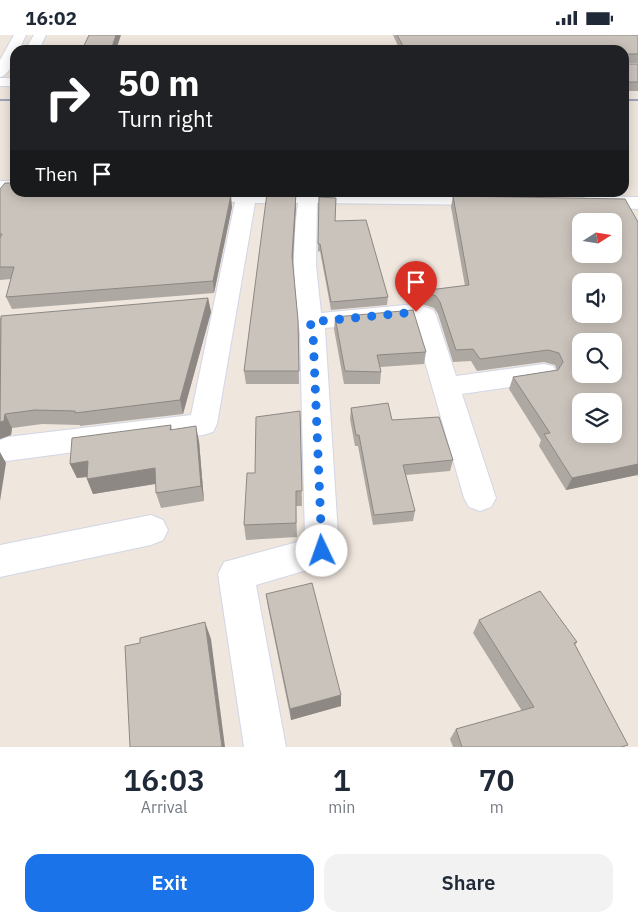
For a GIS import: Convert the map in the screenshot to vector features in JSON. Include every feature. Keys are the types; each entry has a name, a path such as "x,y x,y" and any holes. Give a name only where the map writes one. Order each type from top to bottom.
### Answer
{"street":[{"path":"0,73 10,54"},
{"path":"7,449 203,424 217,302 246,197 507,199"},
{"path":"265,747 236,574 322,551 313,333 307,309 305,224 308,197"},
{"path":"567,201 638,203"},
{"path":"310,322 416,312 424,315 480,498"},
{"path":"446,387 544,373"},
{"path":"0,561 151,530"}],"building":[{"path":"89,35 116,35 113,45 84,45"},
{"path":"397,35 638,35 638,54 629,54 629,45 402,45"},
{"path":"629,64 638,64 638,82 629,82"},
{"path":"5,183 10,183 10,197 231,197 213,281 6,297 14,267 0,267 0,238 2,234 0,234 0,189"},
{"path":"266,197 296,197 292,256 298,320 299,371 244,371"},
{"path":"319,197 336,198 335,221 366,220 388,297 331,302 320,244 318,244"},
{"path":"453,197 625,199 638,222 638,464 572,478 544,434 550,433 513,377 558,370 563,362 559,353 548,350 480,359 473,349 456,350 440,302 436,296 421,291 469,285"},
{"path":"208,298 180,400 75,413 75,411 35,410 5,414 4,421 0,422 1,316"},
{"path":"413,310 426,352 377,355 381,372 345,371 335,317"},
{"path":"388,403 392,420 439,417 453,460 403,465 415,511 374,515 359,435 356,435 351,408"},
{"path":"300,411 302,491 296,491 296,523 244,525 247,473 255,473 256,417"},
{"path":"171,425 170,430 196,426 201,486 156,493 155,468 87,479 88,461 70,464 72,438"},
{"path":"312,583 341,695 290,709 266,594"},
{"path":"540,591 577,642 574,643 628,745 621,747 462,747 456,729 534,707 479,620"},
{"path":"205,622 222,747 130,747 125,646 140,643 140,638"}],"railway":[{"path":"0,100 10,100"},
{"path":"629,100 638,100"}],"route":[{"path":"322,551 313,333 310,322 416,312"}]}
